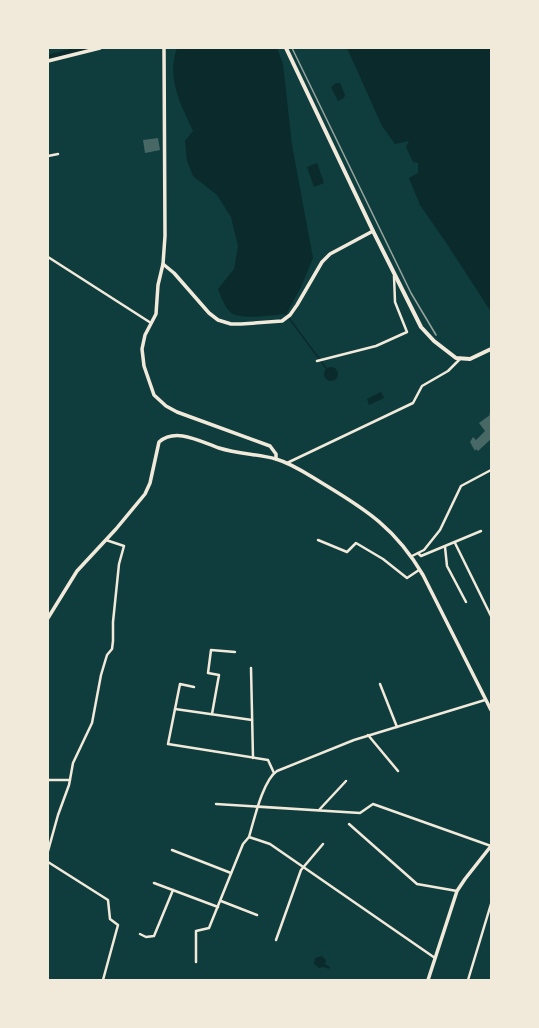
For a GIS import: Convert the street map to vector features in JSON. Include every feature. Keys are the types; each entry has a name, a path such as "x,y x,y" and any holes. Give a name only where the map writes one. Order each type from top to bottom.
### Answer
{"main road":[{"path":"286,48 373,231 427,334 445,351 460,359 470,358 491,349"}],"street":[{"path":"48,60 100,48"},
{"path":"164,48 165,236 163,264 158,285 156,314 143,341 142,357 151,387 159,401 190,418 270,446 276,454 276,459"},
{"path":"48,156 58,154"},
{"path":"163,264 174,273 209,313 218,320 231,324 286,320 290,316 322,262 330,254 373,231"},
{"path":"48,256 151,323"},
{"path":"320,361 376,346 407,332 397,309 394,271"},
{"path":"395,290 403,289"},
{"path":"287,463 413,403 422,386 448,371 460,359"},
{"path":"48,618 77,571 106,540 145,494 150,483 157,447 164,438 168,436 191,438 220,448 276,459 287,463 356,503 379,520 412,556 491,710"},
{"path":"412,556 424,550 440,530 461,486 491,470"},
{"path":"418,553 421,556 481,531"},
{"path":"48,851 58,815 67,794 73,763 92,723 101,675 113,641 113,614 119,564 124,546 106,540"},
{"path":"318,540 346,552 356,543 383,559 407,578 420,570"},
{"path":"455,543 491,616"},
{"path":"445,547 447,566 466,602"},
{"path":"212,714 219,675 208,673 210,650 235,652"},
{"path":"251,668 253,758"},
{"path":"194,687 180,684 168,744 268,760 274,773"},
{"path":"380,684 397,726"},
{"path":"196,962 196,931 209,928 243,844 249,837 258,807 271,775 368,735 485,700"},
{"path":"175,709 252,720"},
{"path":"368,735 398,771"},
{"path":"48,780 70,780"},
{"path":"318,810 346,781"},
{"path":"216,804 243,804 258,807 360,813 372,804 491,846 465,878 457,891 428,980"},
{"path":"349,824 418,884 457,891"},
{"path":"249,837 270,844 435,958"},
{"path":"276,940 301,870 323,844"},
{"path":"172,850 232,873"},
{"path":"48,862 108,900 110,919 118,925 103,980"},
{"path":"154,882 218,907"},
{"path":"140,934 146,937 154,936 173,890"},
{"path":"221,901 257,915"},
{"path":"468,980 491,904"}],"water":[{"path":"177,48 277,48 283,64 292,145 313,258 301,287 286,314 247,317 233,314 226,306 218,289 234,269 238,246 231,217 217,195 193,176 187,161 185,141 193,131 176,91 174,81 174,59"},
{"path":"347,48 491,48 491,312 420,205 409,178 418,173 418,163 413,162 406,147 409,141 395,144 382,126"},
{"path":"336,83 340,83 345,95 344,98 338,101 331,87"},
{"path":"317,163 324,183 314,187 307,167"},
{"path":"328,367 334,367 338,371 338,377 334,381 328,381 324,377 324,371"},
{"path":"381,392 384,398 369,405 367,399"},
{"path":"322,956 326,960 325,964 330,967 329,969 323,967 319,968 314,964 315,958"}],"building":[{"path":"158,138 160,150 145,153 143,140"},
{"path":"491,412 491,439 478,451 476,449 475,451 470,442 473,437 476,440 485,431 479,423 490,415 489,414"}],"waterway":[{"path":"48,57 83,48"},
{"path":"286,314 326,368"}],"railway":[{"path":"292,48 411,293 436,335"}]}
